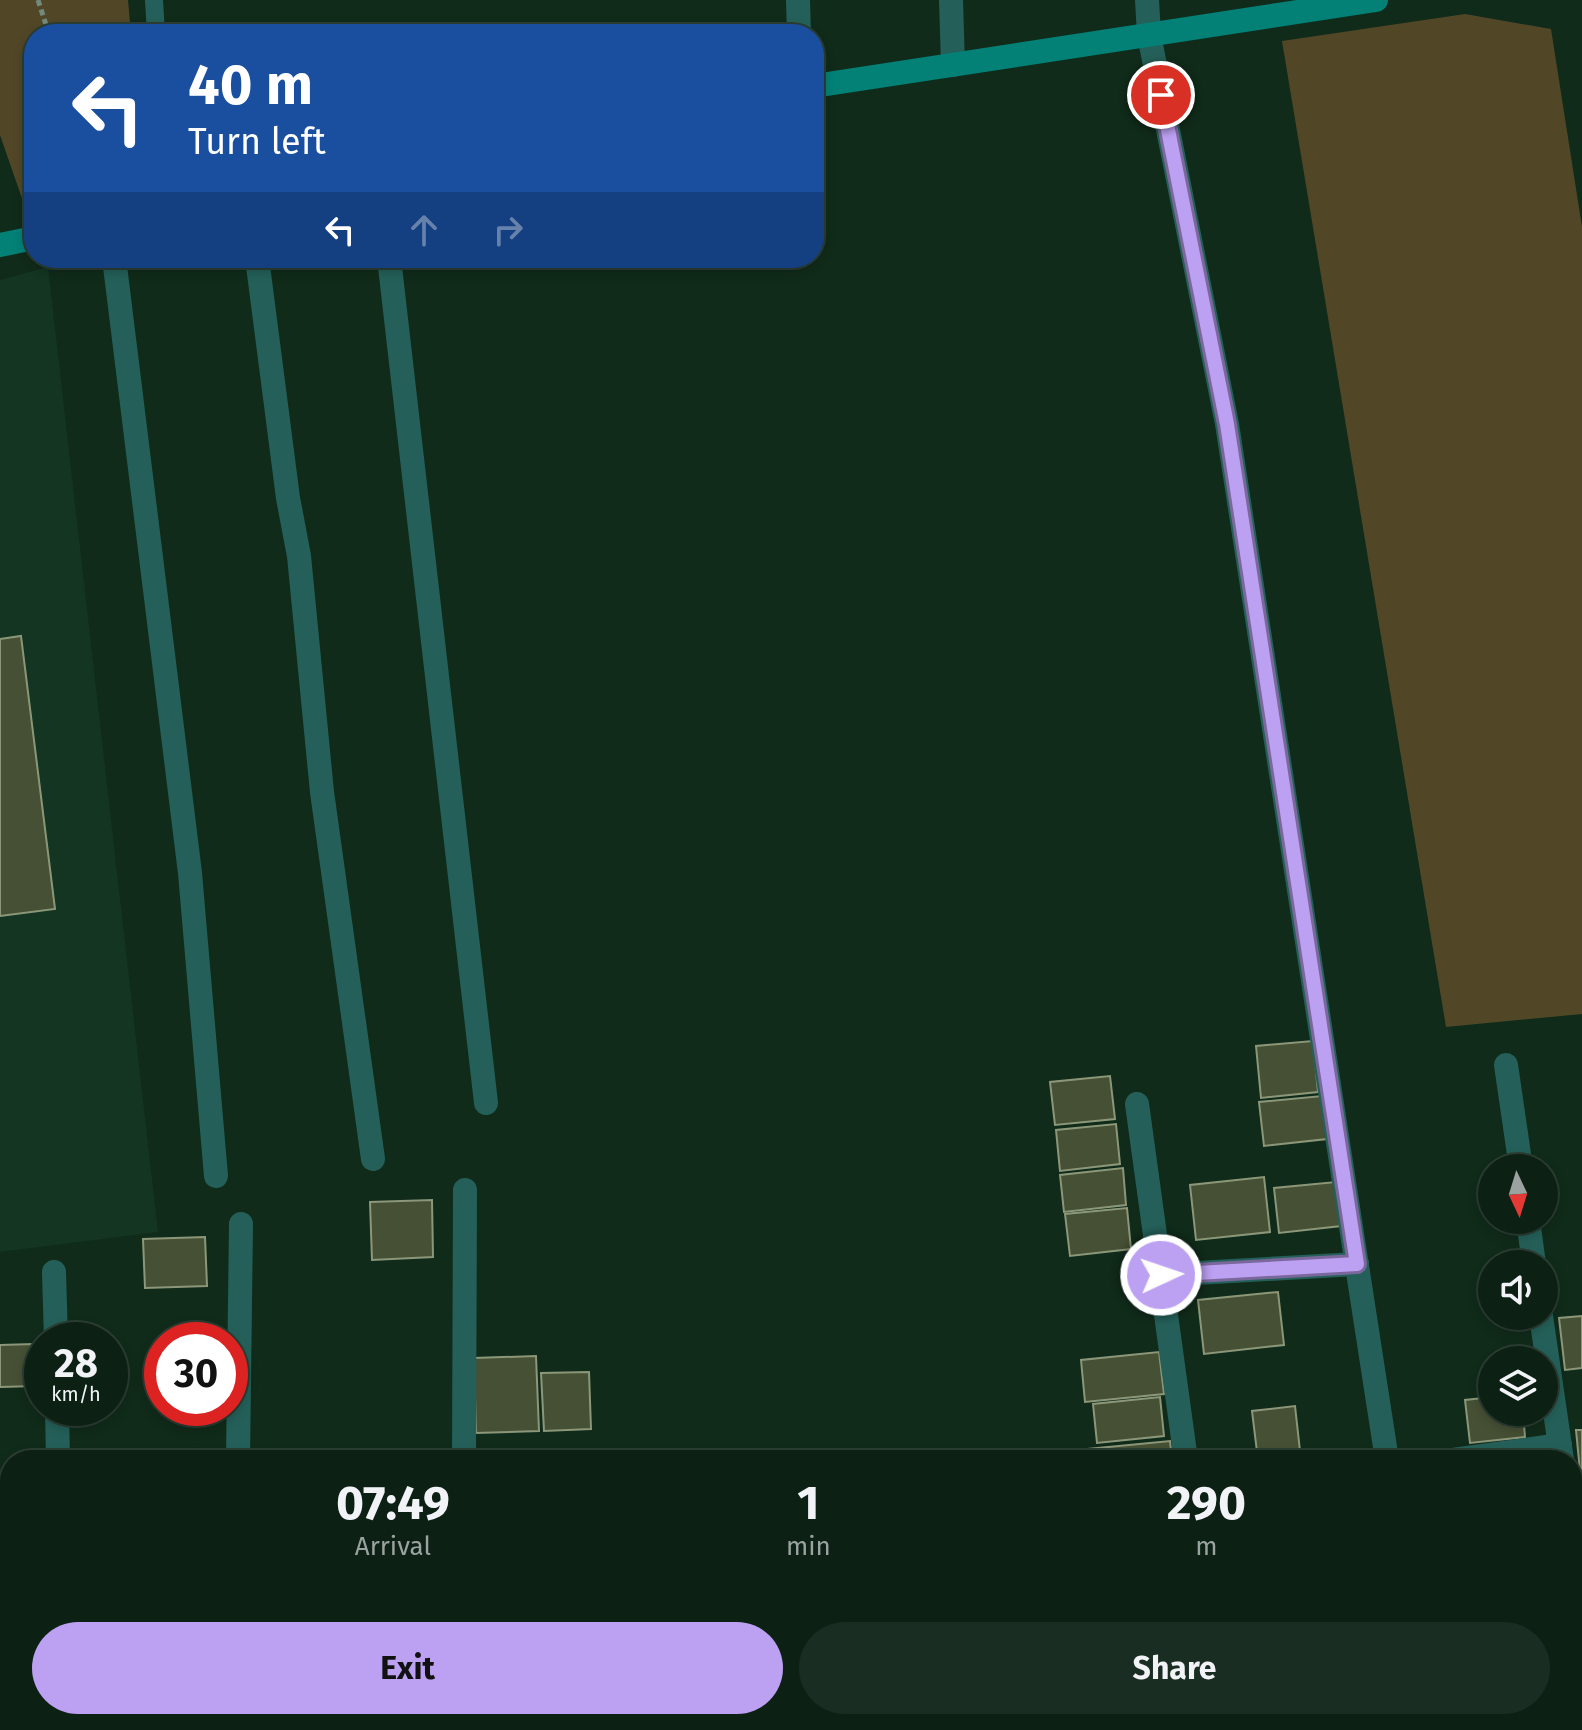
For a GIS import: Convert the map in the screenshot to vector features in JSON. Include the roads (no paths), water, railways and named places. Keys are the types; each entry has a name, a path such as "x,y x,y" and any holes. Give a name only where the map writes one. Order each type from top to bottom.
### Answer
{"street":[{"path":"798,0 799,24"},
{"path":"951,0 953,65"},
{"path":"1147,0 1149,35 1227,424 1385,1450"},
{"path":"824,84 1376,0"},
{"path":"0,245 24,240"},
{"path":"115,268 190,873 216,1176"},
{"path":"258,268 288,498 299,556 322,792 373,1159"},
{"path":"390,268 486,1103"},
{"path":"1506,1065 1519,1154"},
{"path":"1137,1104 1185,1450"},
{"path":"464,1450 465,1190"},
{"path":"238,1450 241,1224"},
{"path":"1161,1275 1357,1264"},
{"path":"54,1272 55,1322"},
{"path":"1543,1330 1561,1450"},
{"path":"57,1426 58,1450"}],"lane":[{"path":"154,0 155,24"}]}
